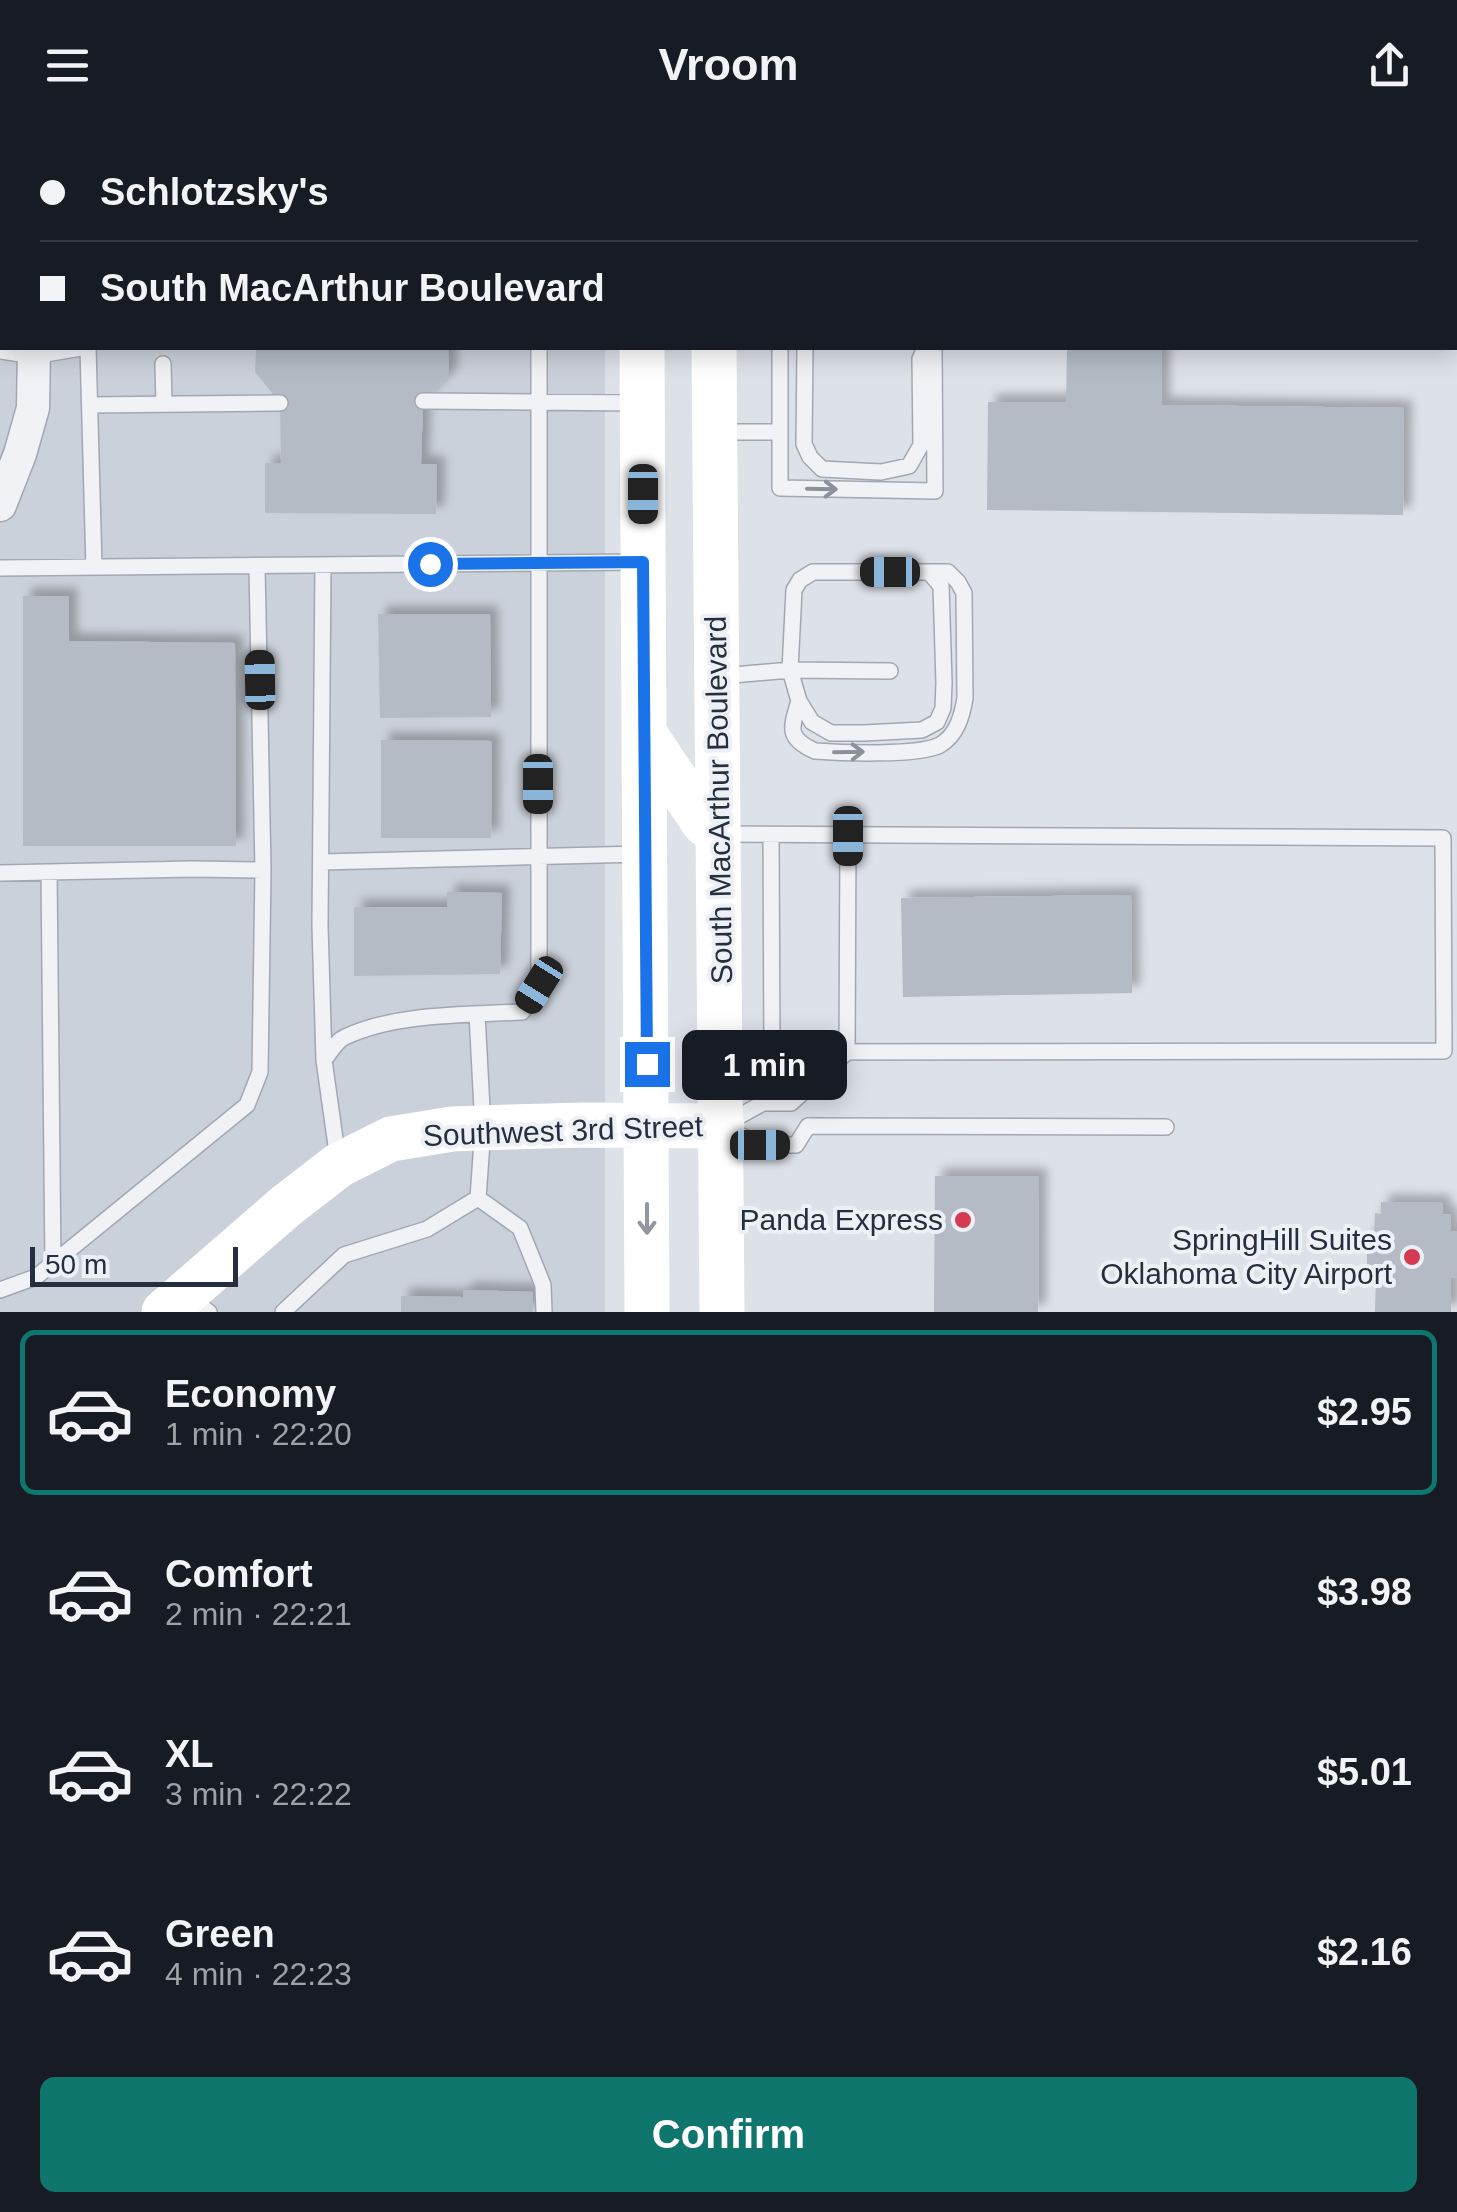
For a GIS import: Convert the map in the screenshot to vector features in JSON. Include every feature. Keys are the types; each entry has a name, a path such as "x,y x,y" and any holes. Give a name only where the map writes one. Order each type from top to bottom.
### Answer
{"main road":[{"path":"642,350 647,1312"},
{"name":"South MacArthur Boulevard","path":"714,350 722,1312"},
{"path":"643,562 665,649 673,665 682,674 717,676"},
{"path":"644,733 704,823 719,834"},
{"name":"Southwest 3rd Street","path":"185,1306 339,1165 391,1139 452,1129 583,1124 722,1126"}],"street":[{"path":"0,505 33,408 34,352"}],"lane":[{"path":"0,351 60,350"},
{"path":"85,350 94,567"},
{"path":"324,1060 340,1039 391,1022 522,1012 539,985 539,350"},
{"path":"780,350 780,488 936,491 934,350"},
{"path":"804,350 804,444 810,458 822,470 881,472 909,466 922,446 920,358 924,350"},
{"path":"163,364 164,404"},
{"path":"422,401 642,403"},
{"path":"90,405 280,403"},
{"path":"715,432 779,432"},
{"path":"0,568 643,562"},
{"path":"323,565 324,1060 339,1165"},
{"path":"0,1290 36,1278 247,1105 260,1072 263,870 257,566"},
{"path":"799,701 792,724 794,736 799,744 815,751 923,750 940,744 954,732 964,698 964,593 948,572 928,572 813,572 800,580 794,590 790,670 799,701 812,722 831,733 922,730 937,722 943,708 944,683 942,586 928,572"},
{"path":"717,676 790,670 890,671"},
{"path":"719,834 1443,838 1444,1051 772,1052 771,835"},
{"path":"722,1126 763,1103 791,1103 847,1052 848,836"},
{"path":"321,862 645,854"},
{"path":"0,873 263,870"},
{"path":"49,872 53,1264"},
{"path":"477,1014 483,1128 478,1198"},
{"path":"791,1103 808,1126"},
{"path":"722,1126 760,1145 796,1145 808,1126"},
{"path":"808,1126 1166,1127"},
{"path":"283,1312 344,1255 427,1229 478,1198"},
{"path":"478,1198 520,1228 543,1285 544,1312"}],"shaded area":[{"path":"0,350 605,350 605,1312 0,1312"}],"building":[{"path":"256,350 448,350 449,376 423,401 421,464 437,464 436,514 265,513 265,463 281,463 280,403 255,372"},
{"path":"1067,350 1162,350 1162,405 1404,408 1403,515 987,510 988,402 1066,402"},
{"path":"23,596 69,596 69,641 235,643 236,846 23,846"},
{"path":"378,614 490,614 491,717 380,718"},
{"path":"381,740 492,741 491,838 381,838"},
{"path":"447,892 502,893 500,974 354,976 354,907 447,907"},
{"path":"1131,895 1132,993 903,997 901,898"},
{"path":"935,1176 1039,1176 1038,1312 934,1312"},
{"name":"SpringHill Suites Oklahoma City Airport","path":"1381,1202 1443,1203 1442,1214 1451,1215 1450,1231 1457,1232 1457,1278 1451,1278 1451,1312 1375,1312 1376,1278 1367,1278 1367,1235 1374,1235 1375,1213 1381,1214"},
{"path":"464,1290 533,1292 533,1312 401,1312 401,1296 463,1297"}],"place":[{"name":"Panda Express","path":"963,1220"},
{"name":"SpringHill Suites Oklahoma City Airport","path":"1412,1257"}],"route":[{"path":"430,564 643,562 647,1064"}]}
